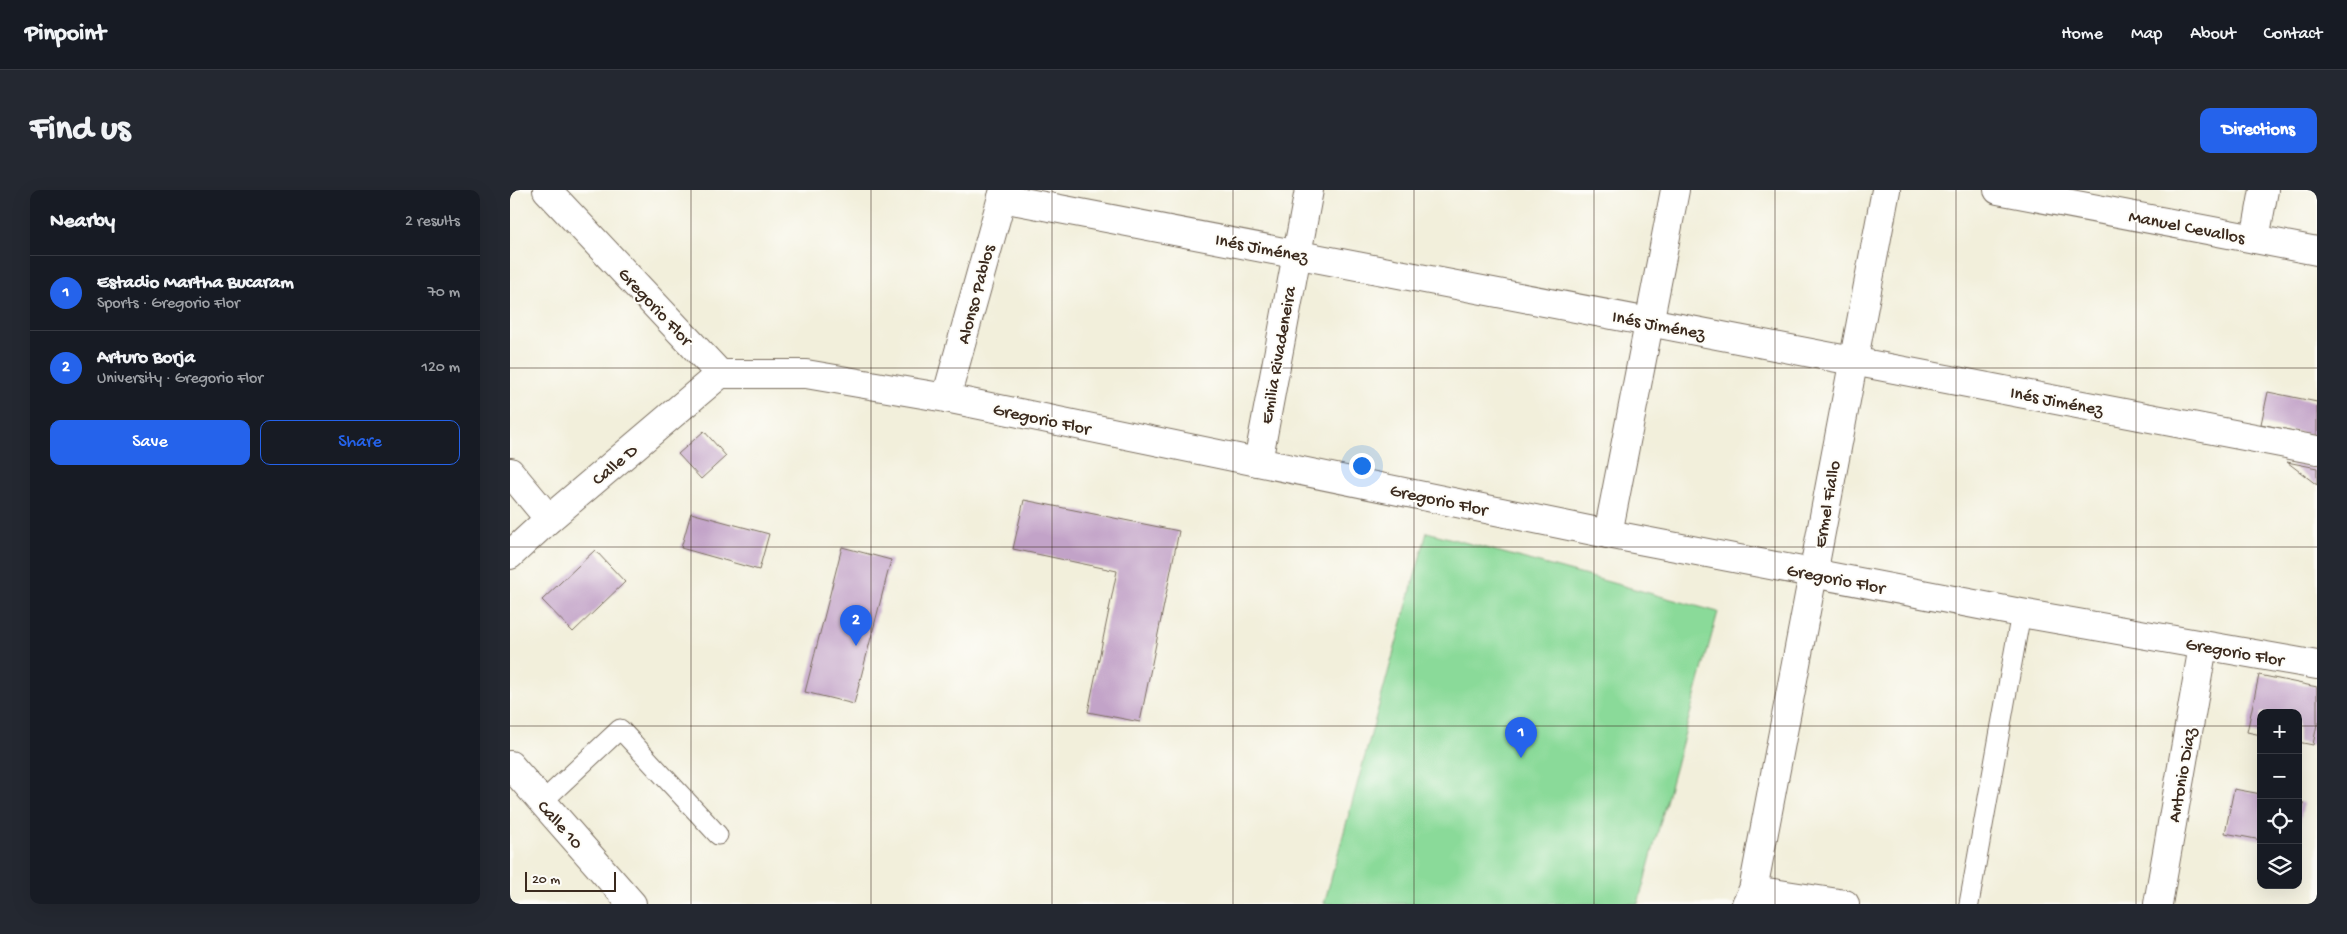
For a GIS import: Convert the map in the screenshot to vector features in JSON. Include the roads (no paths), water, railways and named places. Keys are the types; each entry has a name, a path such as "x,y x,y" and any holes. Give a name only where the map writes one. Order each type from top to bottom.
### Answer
{"street":[{"name":"Gregorio Flor","path":"548,190 720,374 806,374 946,398 1608,534 2021,613 2317,665"},
{"name":"Emilia Rivadeneira","path":"1258,462 1308,190"},
{"path":"1608,534 1675,190"},
{"name":"Ermel Fiallo","path":"1750,897 1814,574 1852,361 1886,190"},
{"name":"Manuel Cevallos","path":"1998,190 2317,251"},
{"path":"2255,239 2264,190"},
{"name":"Inés Jiménez","path":"1003,194 1296,254 2317,450"},
{"name":"Alonso Pablos","path":"946,398 1003,194"},
{"name":"Calle D","path":"510,555 549,519 720,374"},
{"path":"510,472 549,519"},
{"name":"Antonio Diaz","path":"2158,904 2203,646"},
{"name":"Calle 10","path":"522,787 632,904"},
{"path":"1750,897 1845,904"}],"lane":[{"path":"1969,904 2021,613"},
{"path":"522,787 620,729 718,835"}],"place":[{"name":"Arturo Borja","path":"856,646"},
{"name":"Estadio Martha Bucaram","path":"1521,758"}]}
